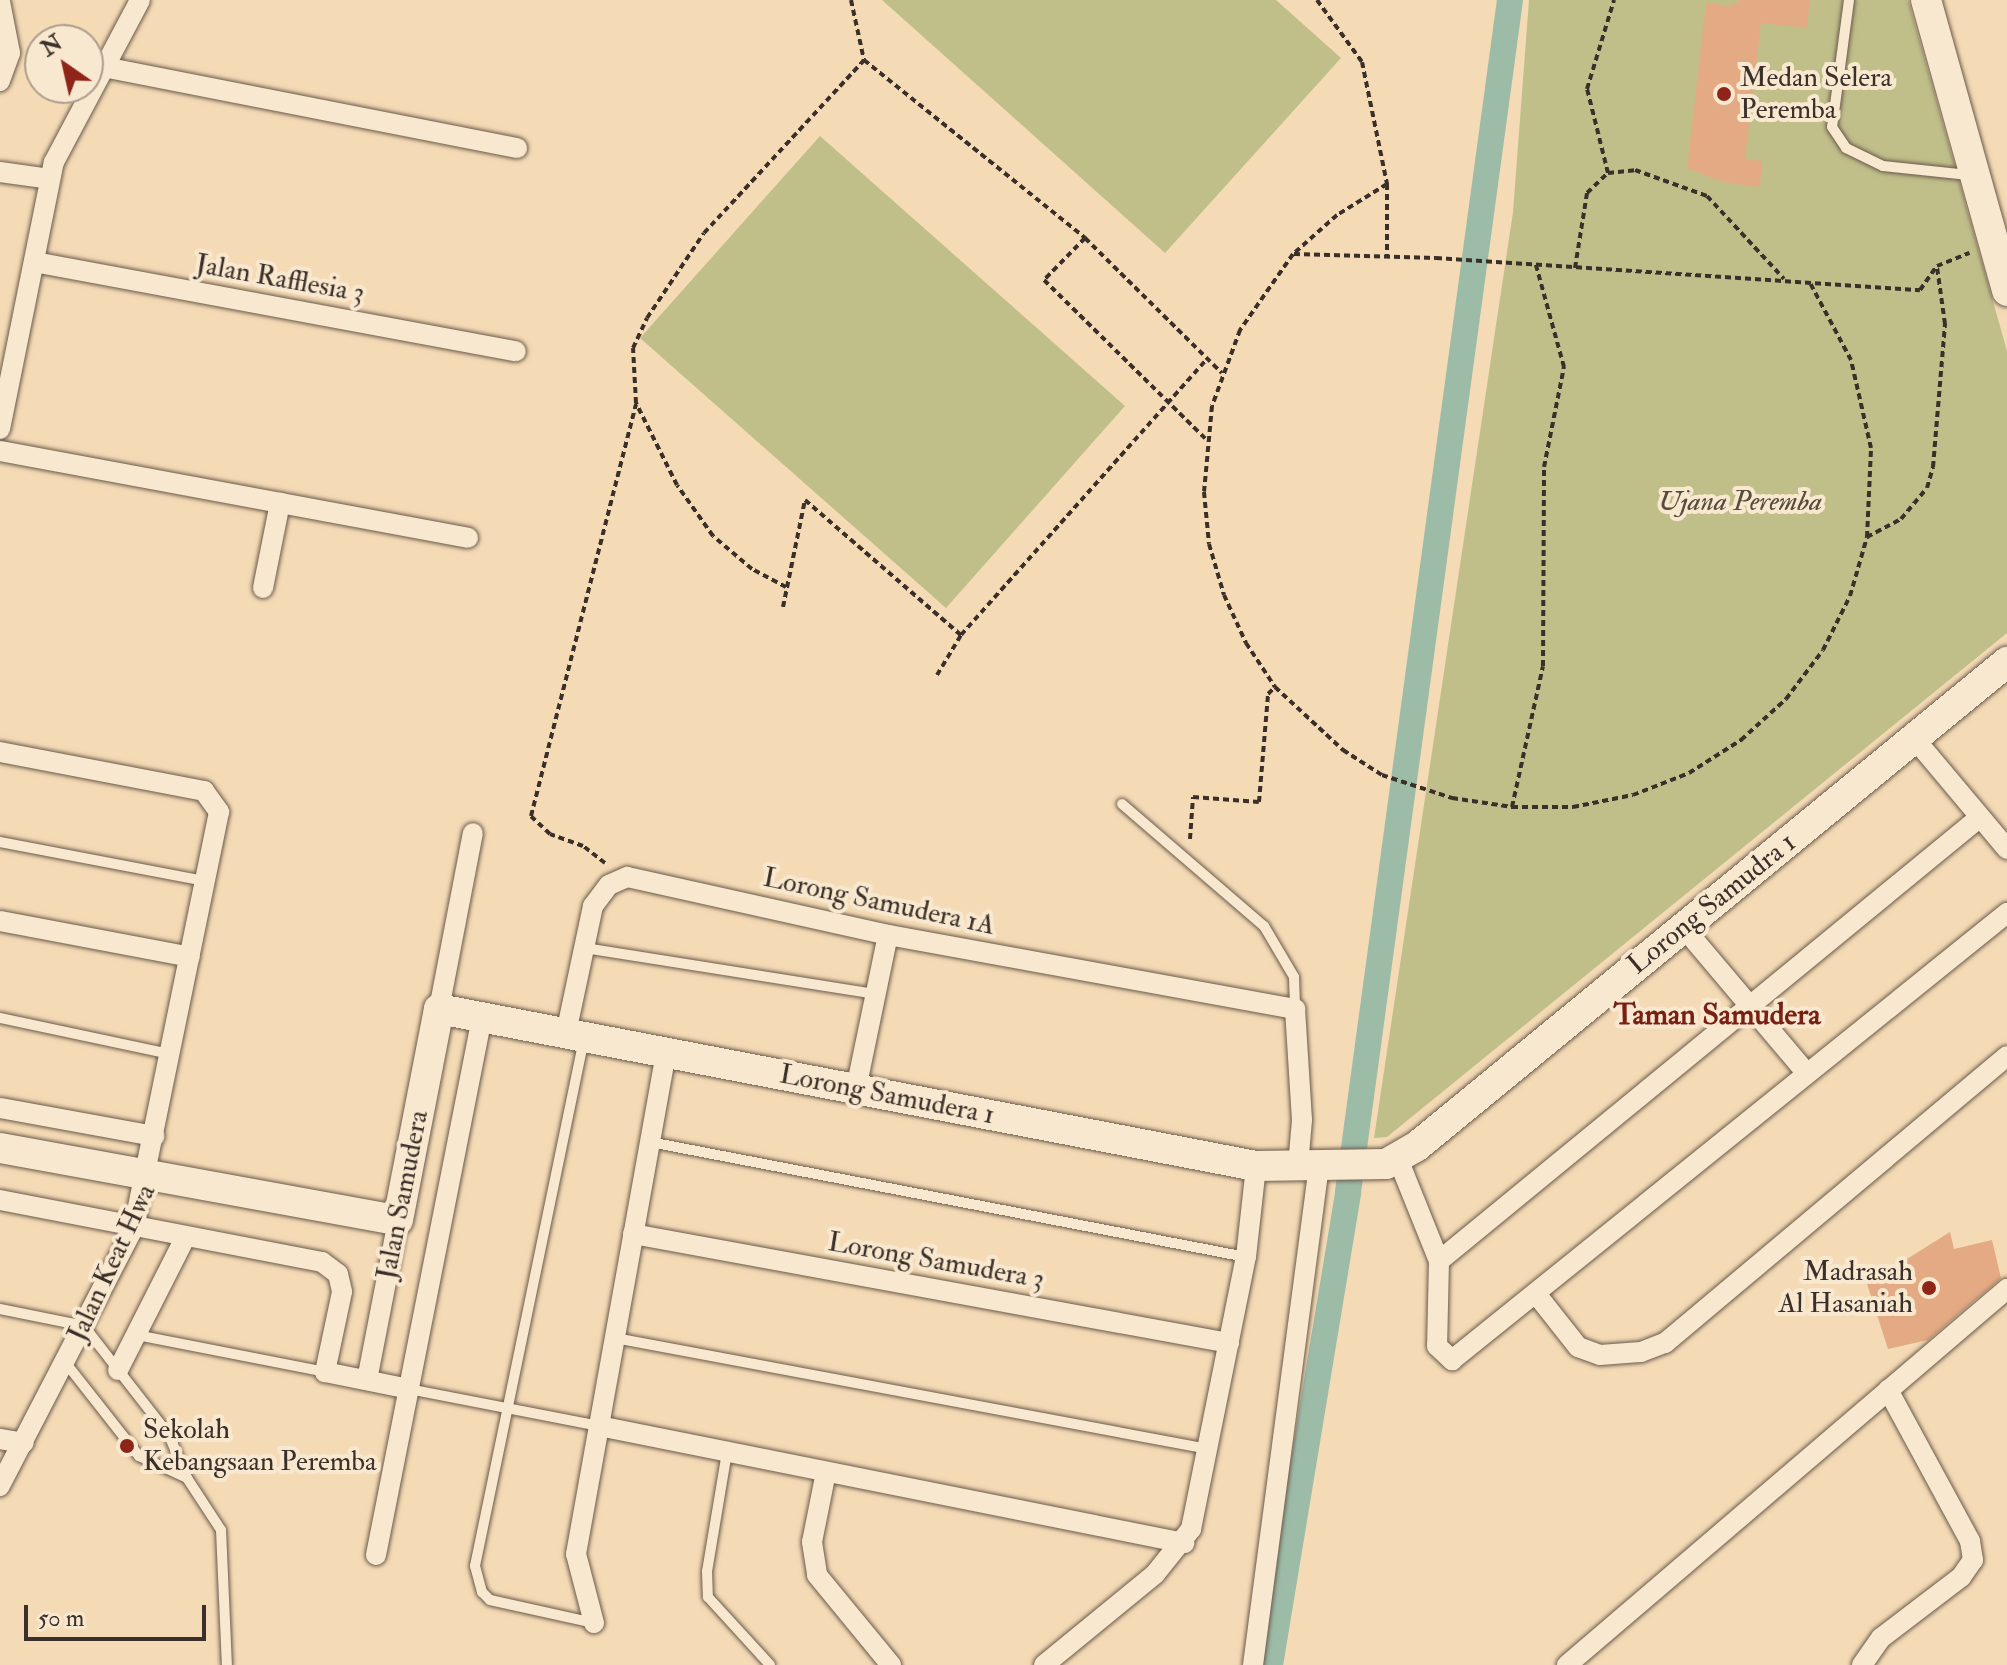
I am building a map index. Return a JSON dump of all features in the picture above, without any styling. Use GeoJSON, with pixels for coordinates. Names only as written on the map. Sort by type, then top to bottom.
{"type":"FeatureCollection","features":[{"type":"Feature","properties":{"kind":"street"},"geometry":{"type":"LineString","coordinates":[[140,0],[104,67],[517,148]]}},
{"type":"Feature","properties":{"kind":"street"},"geometry":{"type":"LineString","coordinates":[[1926,0],[2007,291]]}},
{"type":"Feature","properties":{"kind":"street"},"geometry":{"type":"LineString","coordinates":[[0,2],[10,53],[0,81]]}},
{"type":"Feature","properties":{"kind":"street"},"geometry":{"type":"LineString","coordinates":[[0,429],[50,179],[58,152],[84,104]]}},
{"type":"Feature","properties":{"kind":"street"},"geometry":{"type":"LineString","coordinates":[[0,172],[50,179]]}},
{"type":"Feature","properties":{"kind":"street","name":"Jalan Rafflesia 3"},"geometry":{"type":"LineString","coordinates":[[34,262],[516,351]]}},
{"type":"Feature","properties":{"kind":"street"},"geometry":{"type":"LineString","coordinates":[[0,451],[468,538]]}},
{"type":"Feature","properties":{"kind":"street"},"geometry":{"type":"LineString","coordinates":[[263,588],[280,503]]}},
{"type":"Feature","properties":{"kind":"street","name":"Lorong Samudra 1"},"geometry":{"type":"LineString","coordinates":[[1386,1163],[1684,928],[2007,662]]}},
{"type":"Feature","properties":{"kind":"street"},"geometry":{"type":"LineString","coordinates":[[1914,738],[2007,849]]}},
{"type":"Feature","properties":{"kind":"street"},"geometry":{"type":"LineString","coordinates":[[0,752],[204,791],[219,812],[147,1175],[0,1148]]}},
{"type":"Feature","properties":{"kind":"street"},"geometry":{"type":"LineString","coordinates":[[1439,1261],[1979,818]]}},
{"type":"Feature","properties":{"kind":"street"},"geometry":{"type":"LineString","coordinates":[[439,1009],[473,833]]}},
{"type":"Feature","properties":{"kind":"street","name":"Lorong Samudera 1A"},"geometry":{"type":"LineString","coordinates":[[609,885],[627,877],[888,935],[1295,1009]]}},
{"type":"Feature","properties":{"kind":"street"},"geometry":{"type":"LineString","coordinates":[[575,1035],[593,906],[609,885]]}},
{"type":"Feature","properties":{"kind":"street"},"geometry":{"type":"LineString","coordinates":[[1386,1163],[1439,1261],[1437,1346],[1448,1359],[1460,1357],[1805,1071],[2007,913]]}},
{"type":"Feature","properties":{"kind":"street"},"geometry":{"type":"LineString","coordinates":[[0,921],[190,957]]}},
{"type":"Feature","properties":{"kind":"street"},"geometry":{"type":"LineString","coordinates":[[1684,928],[1805,1071]]}},
{"type":"Feature","properties":{"kind":"street"},"geometry":{"type":"LineString","coordinates":[[856,1089],[888,935]]}},
{"type":"Feature","properties":{"kind":"street","name":"Lorong Samudera 1"},"geometry":{"type":"LineString","coordinates":[[439,1009],[1256,1166],[1386,1163]]}},
{"type":"Feature","properties":{"kind":"street","name":"Jalan Samudera"},"geometry":{"type":"LineString","coordinates":[[367,1380],[439,1009]]}},
{"type":"Feature","properties":{"kind":"street"},"geometry":{"type":"LineString","coordinates":[[1253,1665],[1318,1166],[1302,1120],[1295,1009]]}},
{"type":"Feature","properties":{"kind":"street"},"geometry":{"type":"LineString","coordinates":[[376,1555],[482,1017]]}},
{"type":"Feature","properties":{"kind":"street"},"geometry":{"type":"LineString","coordinates":[[594,1623],[576,1554],[666,1053]]}},
{"type":"Feature","properties":{"kind":"street"},"geometry":{"type":"LineString","coordinates":[[1537,1295],[1578,1347],[1600,1355],[1641,1352],[1665,1343],[2007,1056]]}},
{"type":"Feature","properties":{"kind":"street"},"geometry":{"type":"LineString","coordinates":[[0,1108],[154,1136]]}},
{"type":"Feature","properties":{"kind":"street"},"geometry":{"type":"LineString","coordinates":[[1044,1665],[1155,1574],[1184,1543],[1208,1449],[1246,1257],[1256,1166]]}},
{"type":"Feature","properties":{"kind":"street","name":"Jalan Keat Hwa"},"geometry":{"type":"LineString","coordinates":[[0,1486],[134,1227],[147,1175],[398,1220]]}},
{"type":"Feature","properties":{"kind":"street"},"geometry":{"type":"LineString","coordinates":[[0,1200],[322,1262],[338,1274],[342,1292],[325,1372],[409,1389]]}},
{"type":"Feature","properties":{"kind":"street","name":"Lorong Samudera 3"},"geometry":{"type":"LineString","coordinates":[[633,1234],[1229,1343]]}},
{"type":"Feature","properties":{"kind":"street"},"geometry":{"type":"LineString","coordinates":[[118,1370],[186,1236]]}},
{"type":"Feature","properties":{"kind":"street"},"geometry":{"type":"LineString","coordinates":[[1567,1665],[2007,1289]]}},
{"type":"Feature","properties":{"kind":"street"},"geometry":{"type":"LineString","coordinates":[[1862,1665],[1881,1638],[1961,1577],[1973,1560],[1970,1541],[1888,1390]]}},
{"type":"Feature","properties":{"kind":"street"},"geometry":{"type":"LineString","coordinates":[[599,1426],[1184,1543]]}},
{"type":"Feature","properties":{"kind":"street"},"geometry":{"type":"LineString","coordinates":[[0,1439],[24,1443]]}},
{"type":"Feature","properties":{"kind":"street"},"geometry":{"type":"LineString","coordinates":[[826,1472],[812,1542],[817,1575],[891,1665]]}},
{"type":"Feature","properties":{"kind":"lane"},"geometry":{"type":"LineString","coordinates":[[1849,0],[1832,127],[1846,148],[1883,166],[1975,176]]}},
{"type":"Feature","properties":{"kind":"lane"},"geometry":{"type":"LineString","coordinates":[[1122,804],[1189,858],[1264,926],[1283,952],[1294,977],[1295,1009]]}},
{"type":"Feature","properties":{"kind":"lane"},"geometry":{"type":"LineString","coordinates":[[0,842],[205,881]]}},
{"type":"Feature","properties":{"kind":"lane"},"geometry":{"type":"LineString","coordinates":[[585,948],[874,994]]}},
{"type":"Feature","properties":{"kind":"lane"},"geometry":{"type":"LineString","coordinates":[[0,1018],[171,1054]]}},
{"type":"Feature","properties":{"kind":"lane"},"geometry":{"type":"LineString","coordinates":[[575,1035],[475,1566],[482,1592],[490,1600],[594,1623]]}},
{"type":"Feature","properties":{"kind":"lane"},"geometry":{"type":"LineString","coordinates":[[650,1142],[1246,1257]]}},
{"type":"Feature","properties":{"kind":"lane"},"geometry":{"type":"LineString","coordinates":[[0,1309],[84,1326],[169,1435],[187,1478],[221,1530],[227,1665]]}},
{"type":"Feature","properties":{"kind":"lane"},"geometry":{"type":"LineString","coordinates":[[137,1335],[325,1372]]}},
{"type":"Feature","properties":{"kind":"lane"},"geometry":{"type":"LineString","coordinates":[[615,1338],[1208,1449]]}},
{"type":"Feature","properties":{"kind":"lane"},"geometry":{"type":"LineString","coordinates":[[65,1362],[139,1456],[187,1478]]}},
{"type":"Feature","properties":{"kind":"lane"},"geometry":{"type":"LineString","coordinates":[[409,1389],[599,1426]]}},
{"type":"Feature","properties":{"kind":"lane"},"geometry":{"type":"LineString","coordinates":[[727,1452],[707,1571],[708,1597],[770,1665]]}},
{"type":"Feature","properties":{"kind":"path"},"geometry":{"type":"LineString","coordinates":[[851,0],[864,60],[1085,238],[1222,373]]}},
{"type":"Feature","properties":{"kind":"path"},"geometry":{"type":"LineString","coordinates":[[1317,0],[1362,62],[1387,184],[1387,256]]}},
{"type":"Feature","properties":{"kind":"path"},"geometry":{"type":"LineString","coordinates":[[1608,173],[1587,89],[1614,0]]}},
{"type":"Feature","properties":{"kind":"path"},"geometry":{"type":"LineString","coordinates":[[609,885],[605,862],[583,846],[550,834],[531,816],[636,403],[633,348],[647,318],[704,233],[864,60]]}},
{"type":"Feature","properties":{"kind":"path"},"geometry":{"type":"LineString","coordinates":[[1575,268],[1587,193],[1608,173],[1635,170],[1707,196],[1786,281]]}},
{"type":"Feature","properties":{"kind":"path"},"geometry":{"type":"LineString","coordinates":[[1387,184],[1337,215],[1293,254],[1240,330],[1222,373],[1206,439],[1204,492],[1220,582],[1246,643],[1275,687],[1307,721],[1382,775],[1452,798],[1512,807],[1573,807],[1633,795],[1689,773],[1741,740],[1786,699],[1823,650],[1850,596],[1867,537],[1871,448],[1851,360],[1809,281]]}},
{"type":"Feature","properties":{"kind":"path"},"geometry":{"type":"LineString","coordinates":[[1085,238],[1044,280],[1206,439]]}},
{"type":"Feature","properties":{"kind":"path"},"geometry":{"type":"LineString","coordinates":[[1293,254],[1436,258],[1920,290],[1937,266],[1993,242]]}},
{"type":"Feature","properties":{"kind":"path"},"geometry":{"type":"LineString","coordinates":[[1512,807],[1543,666],[1544,467],[1564,367],[1536,265]]}},
{"type":"Feature","properties":{"kind":"path"},"geometry":{"type":"LineString","coordinates":[[1867,537],[1901,519],[1927,488],[1933,467],[1945,324],[1937,266]]}},
{"type":"Feature","properties":{"kind":"path"},"geometry":{"type":"LineString","coordinates":[[937,675],[961,635],[1208,358]]}},
{"type":"Feature","properties":{"kind":"path"},"geometry":{"type":"LineString","coordinates":[[636,403],[677,485],[713,536],[752,569],[786,587]]}},
{"type":"Feature","properties":{"kind":"path"},"geometry":{"type":"LineString","coordinates":[[783,607],[805,500],[961,635]]}},
{"type":"Feature","properties":{"kind":"path"},"geometry":{"type":"LineString","coordinates":[[1189,858],[1193,797],[1259,802],[1268,694],[1275,687]]}},
{"type":"Feature","properties":{"kind":"green space"},"geometry":{"type":"Polygon","coordinates":[[[882,0],[1276,0],[1341,58],[1165,253],[882,0]]]}},
{"type":"Feature","properties":{"kind":"green space","name":"Ujana Peremba"},"geometry":{"type":"Polygon","coordinates":[[[1529,0],[1908,0],[2007,351],[2007,633],[1387,1137],[1374,1138],[1513,212],[1529,0]]]}},
{"type":"Feature","properties":{"kind":"green space"},"geometry":{"type":"Polygon","coordinates":[[[820,136],[1125,406],[946,608],[640,338],[820,136]]]}},
{"type":"Feature","properties":{"kind":"building","name":"Medan Selera Peremba"},"geometry":{"type":"Polygon","coordinates":[[[1741,0],[1810,0],[1807,28],[1761,23],[1745,159],[1762,161],[1760,187],[1722,182],[1687,168],[1706,3],[1731,6],[1741,0]]]}},
{"type":"Feature","properties":{"kind":"building","name":"Madrasah Al Hasaniah"},"geometry":{"type":"Polygon","coordinates":[[[1950,1232],[1954,1249],[1992,1240],[2001,1278],[1928,1340],[1888,1349],[1867,1284],[1950,1232]]]}},
{"type":"Feature","properties":{"kind":"waterway"},"geometry":{"type":"LineString","coordinates":[[1270,1665],[1348,1192],[1510,0]]}},
{"type":"Feature","properties":{"kind":"place","name":"Medan Selera Peremba"},"geometry":{"type":"Point","coordinates":[1724,94]}},
{"type":"Feature","properties":{"kind":"place","name":"Madrasah Al Hasaniah"},"geometry":{"type":"Point","coordinates":[1929,1288]}},
{"type":"Feature","properties":{"kind":"place","name":"Sekolah Kebangsaan Peremba"},"geometry":{"type":"Point","coordinates":[127,1446]}},
{"type":"Feature","properties":{"kind":"district","name":"Taman Samudera"},"geometry":{"type":"Point","coordinates":[1717,1015]}}]}
